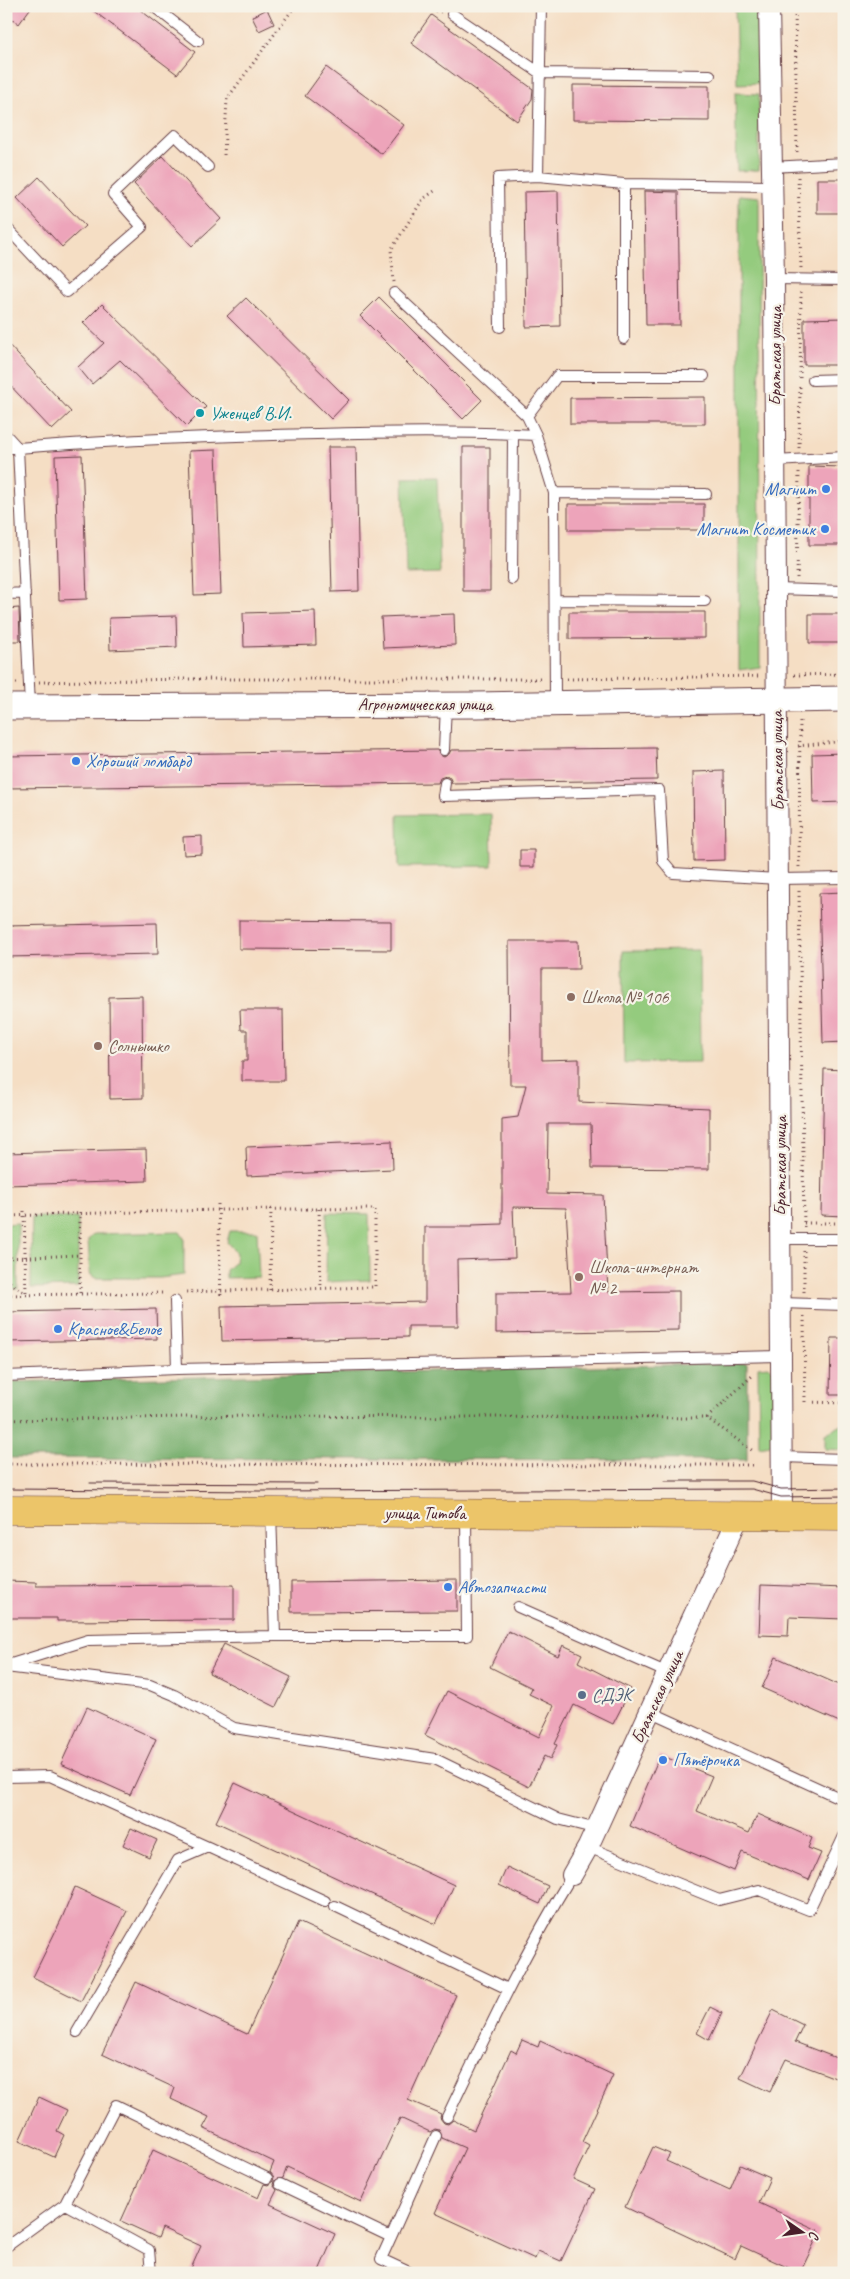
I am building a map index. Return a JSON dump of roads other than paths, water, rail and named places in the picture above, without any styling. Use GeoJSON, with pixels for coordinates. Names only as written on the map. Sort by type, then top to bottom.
{"type":"FeatureCollection","features":[{"type":"Feature","properties":{"kind":"main road","name":"улица Титова"},"geometry":{"type":"LineString","coordinates":[[6,1510],[844,1516]]}},
{"type":"Feature","properties":{"kind":"street","name":"Братская улица"},"geometry":{"type":"LineString","coordinates":[[769,6],[776,460],[782,1515]]}},
{"type":"Feature","properties":{"kind":"street","name":"Агрономическая улица"},"geometry":{"type":"LineString","coordinates":[[22,699],[446,704],[555,691],[742,702],[777,687],[801,699],[844,699]]}},
{"type":"Feature","properties":{"kind":"street","name":"Братская улица"},"geometry":{"type":"LineString","coordinates":[[572,1875],[597,1829],[739,1516]]}},
{"type":"Feature","properties":{"kind":"lane"},"geometry":{"type":"LineString","coordinates":[[153,6],[198,40]]}},
{"type":"Feature","properties":{"kind":"lane"},"geometry":{"type":"LineString","coordinates":[[538,176],[541,6]]}},
{"type":"Feature","properties":{"kind":"lane"},"geometry":{"type":"LineString","coordinates":[[452,14],[540,73],[710,75]]}},
{"type":"Feature","properties":{"kind":"lane"},"geometry":{"type":"LineString","coordinates":[[6,227],[67,292],[142,227],[113,194],[175,135],[208,167]]}},
{"type":"Feature","properties":{"kind":"lane"},"geometry":{"type":"LineString","coordinates":[[500,327],[498,178],[538,176],[624,184],[772,176],[798,166],[844,163]]}},
{"type":"Feature","properties":{"kind":"lane"},"geometry":{"type":"LineString","coordinates":[[624,184],[624,339]]}},
{"type":"Feature","properties":{"kind":"lane"},"geometry":{"type":"LineString","coordinates":[[774,279],[844,280]]}},
{"type":"Feature","properties":{"kind":"lane"},"geometry":{"type":"LineString","coordinates":[[394,293],[526,416],[536,435],[554,493],[555,691]]}},
{"type":"Feature","properties":{"kind":"lane"},"geometry":{"type":"LineString","coordinates":[[526,416],[557,376],[704,376]]}},
{"type":"Feature","properties":{"kind":"lane"},"geometry":{"type":"LineString","coordinates":[[813,380],[844,379]]}},
{"type":"Feature","properties":{"kind":"lane"},"geometry":{"type":"LineString","coordinates":[[6,448],[113,440],[233,436],[374,433],[536,435]]}},
{"type":"Feature","properties":{"kind":"lane"},"geometry":{"type":"LineString","coordinates":[[512,579],[513,434]]}},
{"type":"Feature","properties":{"kind":"lane"},"geometry":{"type":"LineString","coordinates":[[6,435],[18,448],[25,593],[22,699]]}},
{"type":"Feature","properties":{"kind":"lane"},"geometry":{"type":"LineString","coordinates":[[776,460],[844,457]]}},
{"type":"Feature","properties":{"kind":"lane"},"geometry":{"type":"LineString","coordinates":[[554,493],[706,494]]}},
{"type":"Feature","properties":{"kind":"lane"},"geometry":{"type":"LineString","coordinates":[[776,589],[844,591]]}},
{"type":"Feature","properties":{"kind":"lane"},"geometry":{"type":"LineString","coordinates":[[6,594],[25,593]]}},
{"type":"Feature","properties":{"kind":"lane"},"geometry":{"type":"LineString","coordinates":[[555,600],[705,601]]}},
{"type":"Feature","properties":{"kind":"lane"},"geometry":{"type":"LineString","coordinates":[[444,750],[446,704]]}},
{"type":"Feature","properties":{"kind":"lane"},"geometry":{"type":"LineString","coordinates":[[445,784],[443,796],[659,790],[663,861],[673,872],[779,878],[844,878]]}},
{"type":"Feature","properties":{"kind":"lane"},"geometry":{"type":"LineString","coordinates":[[780,1239],[844,1239]]}},
{"type":"Feature","properties":{"kind":"lane"},"geometry":{"type":"LineString","coordinates":[[175,1301],[177,1369]]}},
{"type":"Feature","properties":{"kind":"lane"},"geometry":{"type":"LineString","coordinates":[[781,1304],[844,1305]]}},
{"type":"Feature","properties":{"kind":"lane"},"geometry":{"type":"LineString","coordinates":[[6,1376],[177,1369],[781,1356]]}},
{"type":"Feature","properties":{"kind":"lane"},"geometry":{"type":"LineString","coordinates":[[782,1457],[844,1459]]}},
{"type":"Feature","properties":{"kind":"lane"},"geometry":{"type":"LineString","coordinates":[[271,1512],[275,1636]]}},
{"type":"Feature","properties":{"kind":"lane"},"geometry":{"type":"LineString","coordinates":[[6,1666],[88,1640],[275,1636],[467,1636],[466,1513]]}},
{"type":"Feature","properties":{"kind":"lane"},"geometry":{"type":"LineString","coordinates":[[518,1607],[668,1673]]}},
{"type":"Feature","properties":{"kind":"lane"},"geometry":{"type":"LineString","coordinates":[[6,1666],[150,1685],[174,1695],[234,1728],[435,1759],[558,1820],[597,1829]]}},
{"type":"Feature","properties":{"kind":"lane"},"geometry":{"type":"LineString","coordinates":[[651,1712],[844,1800]]}},
{"type":"Feature","properties":{"kind":"lane"},"geometry":{"type":"LineString","coordinates":[[6,1777],[50,1776],[325,1901]]}},
{"type":"Feature","properties":{"kind":"lane"},"geometry":{"type":"LineString","coordinates":[[588,1847],[719,1900],[759,1890],[808,1910],[844,1836]]}},
{"type":"Feature","properties":{"kind":"lane"},"geometry":{"type":"LineString","coordinates":[[77,2032],[178,1860],[208,1847]]}},
{"type":"Feature","properties":{"kind":"lane"},"geometry":{"type":"LineString","coordinates":[[447,2117],[541,1925],[572,1875]]}},
{"type":"Feature","properties":{"kind":"lane"},"geometry":{"type":"LineString","coordinates":[[335,1906],[508,1989]]}},
{"type":"Feature","properties":{"kind":"lane"},"geometry":{"type":"LineString","coordinates":[[6,2247],[65,2204],[116,2105],[267,2178]]}},
{"type":"Feature","properties":{"kind":"lane"},"geometry":{"type":"LineString","coordinates":[[411,2273],[381,2259],[436,2136]]}},
{"type":"Feature","properties":{"kind":"lane"},"geometry":{"type":"LineString","coordinates":[[280,2184],[392,2237]]}},
{"type":"Feature","properties":{"kind":"lane"},"geometry":{"type":"LineString","coordinates":[[65,2204],[149,2250],[151,2273]]}},
{"type":"Feature","properties":{"kind":"tram line"},"geometry":{"type":"LineString","coordinates":[[665,1481],[752,1481],[781,1489],[844,1488]]}},
{"type":"Feature","properties":{"kind":"tram line"},"geometry":{"type":"LineString","coordinates":[[90,1483],[317,1484]]}},
{"type":"Feature","properties":{"kind":"tram line"},"geometry":{"type":"LineString","coordinates":[[6,1489],[260,1491],[752,1489],[781,1497],[844,1496]]}},
{"type":"Feature","properties":{"kind":"place","name":"Уженцев В.И."},"geometry":{"type":"Point","coordinates":[200,413]}},
{"type":"Feature","properties":{"kind":"place","name":"Магнит"},"geometry":{"type":"Point","coordinates":[826,489]}},
{"type":"Feature","properties":{"kind":"place","name":"Магнит Косметик"},"geometry":{"type":"Point","coordinates":[825,529]}},
{"type":"Feature","properties":{"kind":"place","name":"Хороший ломбард"},"geometry":{"type":"Point","coordinates":[76,761]}},
{"type":"Feature","properties":{"kind":"place","name":"Школа № 106"},"geometry":{"type":"Point","coordinates":[571,997]}},
{"type":"Feature","properties":{"kind":"place","name":"Солнышко"},"geometry":{"type":"Point","coordinates":[98,1046]}},
{"type":"Feature","properties":{"kind":"place","name":"Школа-интернат № 2"},"geometry":{"type":"Point","coordinates":[579,1277]}},
{"type":"Feature","properties":{"kind":"place","name":"Красное&Белое"},"geometry":{"type":"Point","coordinates":[58,1329]}},
{"type":"Feature","properties":{"kind":"place","name":"Автозапчасти"},"geometry":{"type":"Point","coordinates":[448,1587]}},
{"type":"Feature","properties":{"kind":"place","name":"СДЭК"},"geometry":{"type":"Point","coordinates":[582,1695]}},
{"type":"Feature","properties":{"kind":"place","name":"Пятёрочка"},"geometry":{"type":"Point","coordinates":[663,1760]}}]}
